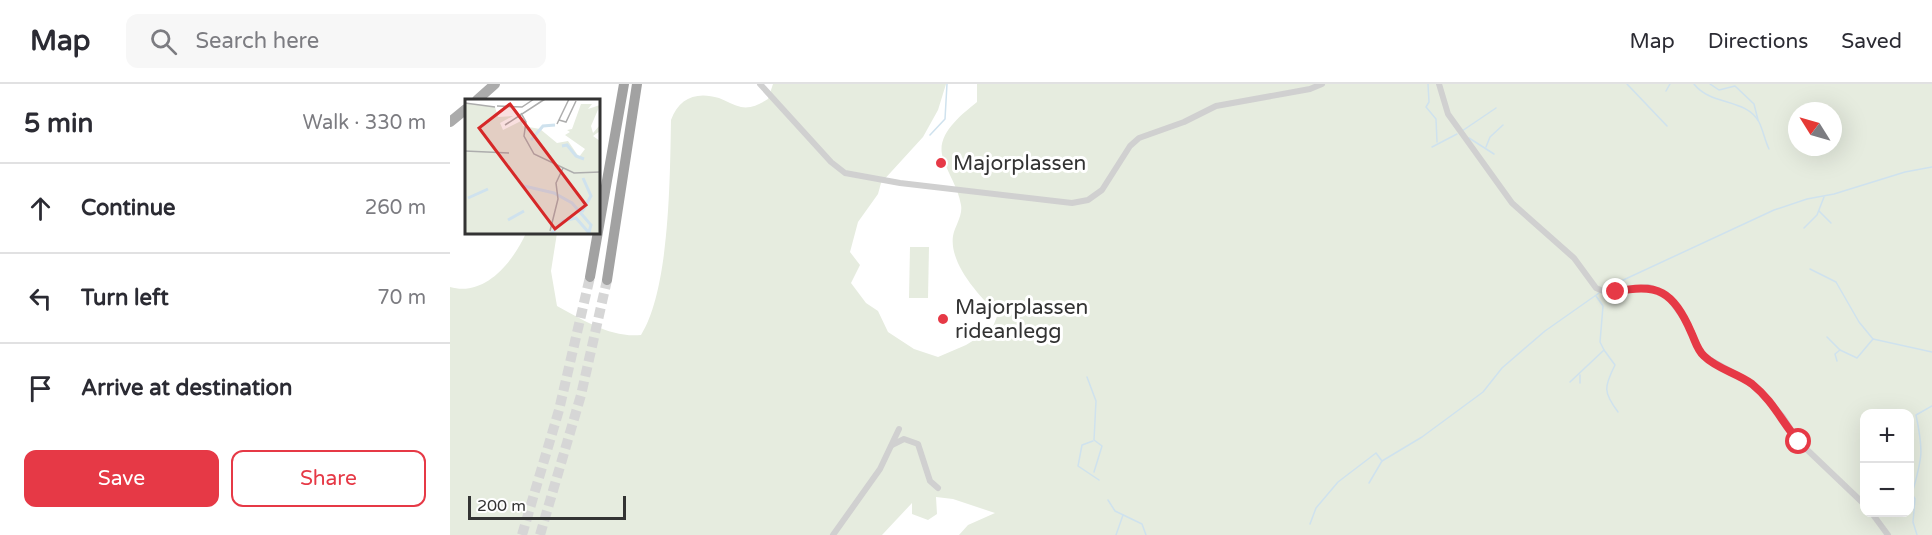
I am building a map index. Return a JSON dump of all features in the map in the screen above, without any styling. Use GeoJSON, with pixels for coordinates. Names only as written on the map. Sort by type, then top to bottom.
{"type":"FeatureCollection","features":[{"type":"Feature","properties":{"kind":"highway"},"geometry":{"type":"LineString","coordinates":[[600,220],[624,84]]}},
{"type":"Feature","properties":{"kind":"highway"},"geometry":{"type":"LineString","coordinates":[[607,280],[637,84]]}},
{"type":"Feature","properties":{"kind":"highway"},"geometry":{"type":"LineString","coordinates":[[590,277],[598,234]]}},
{"type":"Feature","properties":{"kind":"main road"},"geometry":{"type":"LineString","coordinates":[[478,99],[495,84]]}},
{"type":"Feature","properties":{"kind":"main road"},"geometry":{"type":"LineString","coordinates":[[450,122],[465,110]]}},
{"type":"Feature","properties":{"kind":"street"},"geometry":{"type":"LineString","coordinates":[[760,84],[842,171],[862,177],[1067,202],[1084,202],[1102,190],[1130,146],[1139,138],[1184,122],[1216,106],[1310,89],[1322,84]]}},
{"type":"Feature","properties":{"kind":"street"},"geometry":{"type":"LineString","coordinates":[[1439,84],[1448,114],[1510,200],[1574,258],[1596,288],[1608,293],[1646,287],[1667,295],[1683,316],[1702,355],[1743,378],[1762,394],[1783,417],[1799,442],[1860,500]]}},
{"type":"Feature","properties":{"kind":"street"},"geometry":{"type":"LineString","coordinates":[[833,535],[880,469],[899,429]]}},
{"type":"Feature","properties":{"kind":"street"},"geometry":{"type":"LineString","coordinates":[[892,445],[904,439],[918,444],[930,481],[938,488]]}},
{"type":"Feature","properties":{"kind":"street"},"geometry":{"type":"LineString","coordinates":[[1874,517],[1888,535]]}},
{"type":"Feature","properties":{"kind":"shaded area"},"geometry":{"type":"Polygon","coordinates":[[[773,84],[946,84],[938,110],[923,137],[881,183],[878,194],[858,222],[850,252],[860,265],[851,283],[866,303],[878,311],[888,332],[914,349],[938,357],[966,345],[992,329],[998,314],[967,279],[956,258],[953,236],[960,217],[961,205],[942,150],[943,141],[951,126],[977,102],[977,84],[1932,84],[1932,535],[959,535],[968,525],[995,513],[953,499],[936,497],[937,514],[928,520],[912,514],[912,503],[882,535],[450,535],[450,287],[463,289],[475,287],[496,275],[514,255],[525,234],[557,234],[551,271],[557,306],[608,331],[641,335],[651,315],[663,261],[669,200],[671,120],[674,112],[689,98],[703,95],[748,107],[768,99],[773,84]]]}},
{"type":"Feature","properties":{"kind":"shaded area"},"geometry":{"type":"Polygon","coordinates":[[[910,247],[929,247],[928,298],[909,298],[910,247]]]}},
{"type":"Feature","properties":{"kind":"waterway"},"geometry":{"type":"LineString","coordinates":[[930,135],[945,119],[947,84]]}},
{"type":"Feature","properties":{"kind":"waterway"},"geometry":{"type":"LineString","coordinates":[[1428,84],[1429,102],[1426,107],[1436,119],[1437,142]]}},
{"type":"Feature","properties":{"kind":"waterway"},"geometry":{"type":"LineString","coordinates":[[1627,84],[1667,126]]}},
{"type":"Feature","properties":{"kind":"waterway"},"geometry":{"type":"LineString","coordinates":[[1666,91],[1670,84]]}},
{"type":"Feature","properties":{"kind":"waterway"},"geometry":{"type":"LineString","coordinates":[[1694,84],[1710,96],[1737,105],[1753,114],[1759,122],[1769,149]]}},
{"type":"Feature","properties":{"kind":"waterway"},"geometry":{"type":"LineString","coordinates":[[1710,84],[1719,90],[1735,86],[1754,104],[1758,120]]}},
{"type":"Feature","properties":{"kind":"waterway"},"geometry":{"type":"LineString","coordinates":[[1462,131],[1496,108]]}},
{"type":"Feature","properties":{"kind":"waterway"},"geometry":{"type":"LineString","coordinates":[[1486,147],[1490,137],[1503,125]]}},
{"type":"Feature","properties":{"kind":"waterway"},"geometry":{"type":"LineString","coordinates":[[1432,147],[1457,134]]}},
{"type":"Feature","properties":{"kind":"waterway"},"geometry":{"type":"LineString","coordinates":[[1469,138],[1494,154]]}},
{"type":"Feature","properties":{"kind":"waterway"},"geometry":{"type":"LineString","coordinates":[[1606,288],[1774,210],[1905,172],[1932,167]]}},
{"type":"Feature","properties":{"kind":"waterway"},"geometry":{"type":"LineString","coordinates":[[1804,228],[1817,215],[1824,197]]}},
{"type":"Feature","properties":{"kind":"waterway"},"geometry":{"type":"LineString","coordinates":[[1819,211],[1831,223]]}},
{"type":"Feature","properties":{"kind":"waterway"},"geometry":{"type":"LineString","coordinates":[[1810,269],[1836,282],[1859,322],[1873,339],[1932,352]]}},
{"type":"Feature","properties":{"kind":"waterway"},"geometry":{"type":"LineString","coordinates":[[1310,524],[1316,508],[1338,482],[1376,453],[1382,461],[1422,437],[1483,392],[1502,368],[1545,331],[1599,293]]}},
{"type":"Feature","properties":{"kind":"waterway"},"geometry":{"type":"LineString","coordinates":[[1570,382],[1604,350],[1600,342],[1603,306],[1596,296]]}},
{"type":"Feature","properties":{"kind":"waterway"},"geometry":{"type":"LineString","coordinates":[[1827,337],[1840,350],[1857,358],[1873,339]]}},
{"type":"Feature","properties":{"kind":"waterway"},"geometry":{"type":"LineString","coordinates":[[1604,350],[1615,365],[1607,389],[1618,412]]}},
{"type":"Feature","properties":{"kind":"waterway"},"geometry":{"type":"LineString","coordinates":[[1837,361],[1835,354],[1840,350]]}},
{"type":"Feature","properties":{"kind":"waterway"},"geometry":{"type":"LineString","coordinates":[[1580,375],[1580,383]]}},
{"type":"Feature","properties":{"kind":"waterway"},"geometry":{"type":"LineString","coordinates":[[1087,377],[1096,401],[1094,440],[1102,446],[1094,472]]}},
{"type":"Feature","properties":{"kind":"waterway"},"geometry":{"type":"LineString","coordinates":[[1917,535],[1913,522],[1915,499],[1912,494],[1921,455],[1916,415],[1932,406]]}},
{"type":"Feature","properties":{"kind":"waterway"},"geometry":{"type":"LineString","coordinates":[[1093,441],[1082,445],[1078,466],[1099,480]]}},
{"type":"Feature","properties":{"kind":"waterway"},"geometry":{"type":"LineString","coordinates":[[1369,483],[1382,461]]}},
{"type":"Feature","properties":{"kind":"waterway"},"geometry":{"type":"LineString","coordinates":[[1108,500],[1115,511],[1142,524],[1146,535]]}},
{"type":"Feature","properties":{"kind":"waterway"},"geometry":{"type":"LineString","coordinates":[[1116,535],[1123,515]]}},
{"type":"Feature","properties":{"kind":"tunnel"},"geometry":{"type":"LineString","coordinates":[[522,535],[559,410],[590,277]]}},
{"type":"Feature","properties":{"kind":"tunnel"},"geometry":{"type":"LineString","coordinates":[[540,535],[581,395],[607,280]]}},
{"type":"Feature","properties":{"kind":"place","name":"Majorplassen"},"geometry":{"type":"Point","coordinates":[941,163]}},
{"type":"Feature","properties":{"kind":"place","name":"Majorplassen rideanlegg"},"geometry":{"type":"Point","coordinates":[943,319]}},
{"type":"Feature","properties":{"kind":"route"},"geometry":{"type":"LineString","coordinates":[[1616,292],[1646,287],[1667,295],[1687,324],[1702,355],[1752,384],[1772,403],[1799,442]]}}]}
